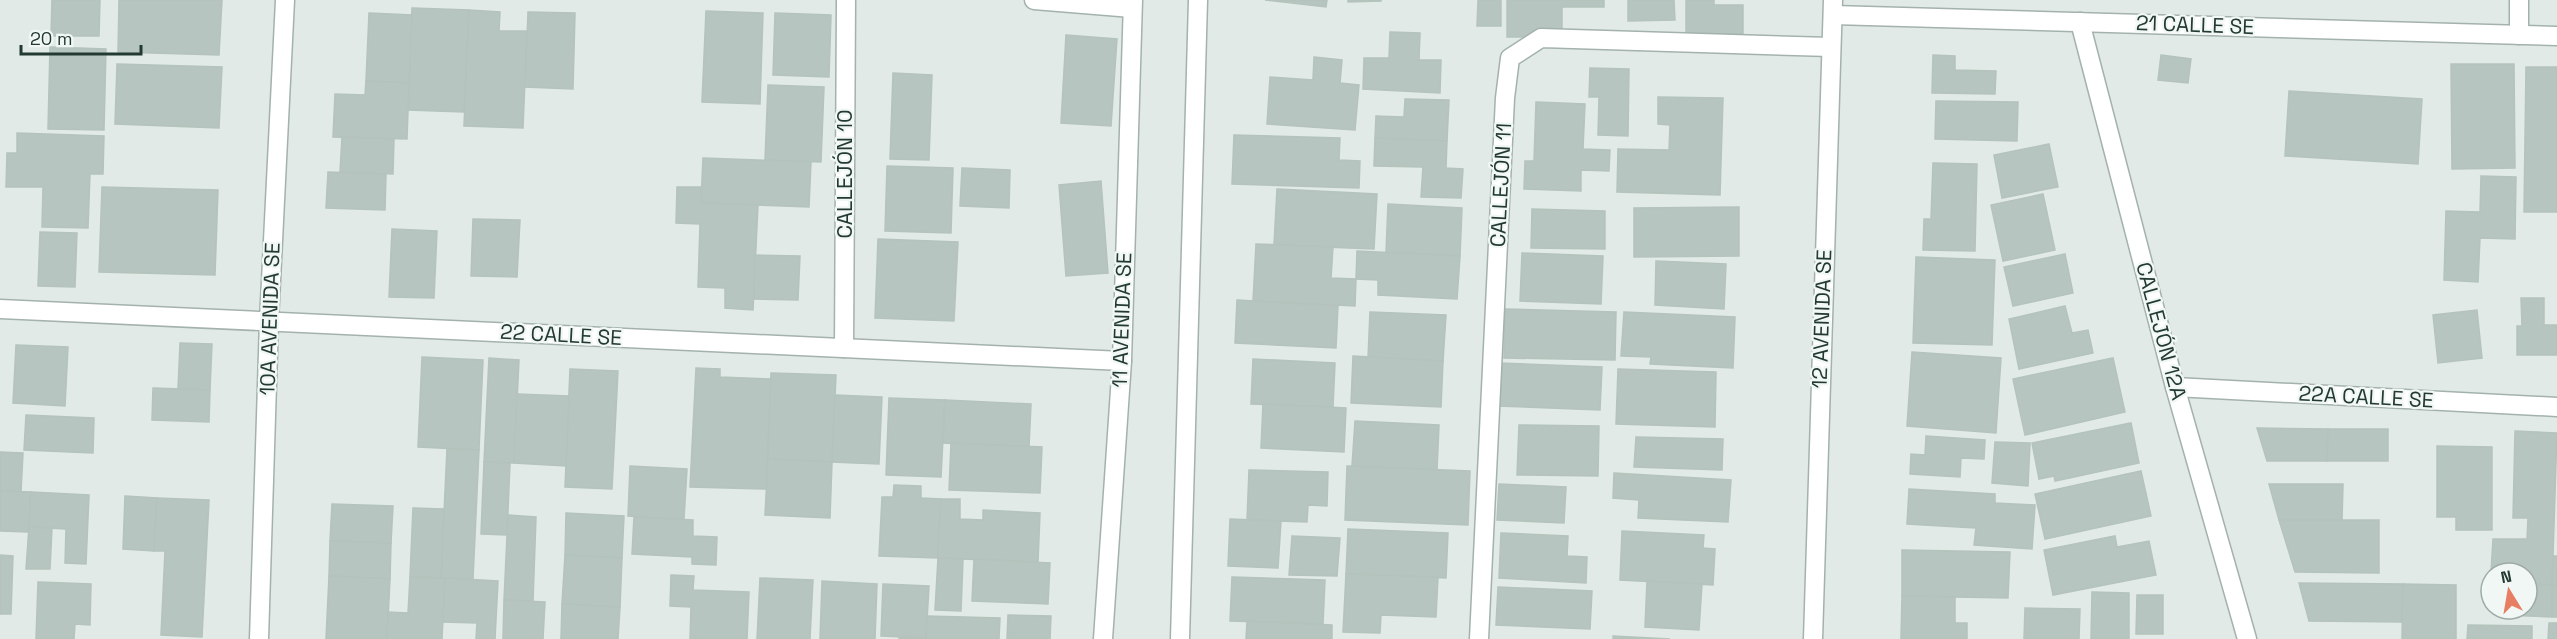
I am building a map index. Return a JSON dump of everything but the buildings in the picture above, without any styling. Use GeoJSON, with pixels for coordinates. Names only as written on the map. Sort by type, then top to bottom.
{"type":"FeatureCollection","features":[{"type":"Feature","properties":{"kind":"street","name":"10A AVENIDA SE"},"geometry":{"type":"LineString","coordinates":[[259,639],[269,321],[285,0]]}},
{"type":"Feature","properties":{"kind":"street","name":"CALLEJÓN 10"},"geometry":{"type":"LineString","coordinates":[[844,348],[846,0]]}},
{"type":"Feature","properties":{"kind":"street"},"geometry":{"type":"LineString","coordinates":[[1034,0],[1132,4]]}},
{"type":"Feature","properties":{"kind":"street"},"geometry":{"type":"LineString","coordinates":[[1180,639],[1198,0]]}},
{"type":"Feature","properties":{"kind":"street"},"geometry":{"type":"LineString","coordinates":[[2519,0],[2519,35]]}},
{"type":"Feature","properties":{"kind":"street","name":"11 AVENIDA SE"},"geometry":{"type":"LineString","coordinates":[[1103,639],[1122,361],[1132,4]]}},
{"type":"Feature","properties":{"kind":"street","name":"21 CALLE SE"},"geometry":{"type":"LineString","coordinates":[[1833,8],[2080,22],[2557,36]]}},
{"type":"Feature","properties":{"kind":"street","name":"12 AVENIDA SE"},"geometry":{"type":"LineString","coordinates":[[1813,639],[1833,8]]}},
{"type":"Feature","properties":{"kind":"street","name":"CALLEJÓN 12A"},"geometry":{"type":"LineString","coordinates":[[2080,22],[2175,387],[2247,639]]}},
{"type":"Feature","properties":{"kind":"street","name":"CALLEJÓN 11"},"geometry":{"type":"LineString","coordinates":[[1479,639],[1505,98],[1510,58],[1541,38],[1830,47]]}},
{"type":"Feature","properties":{"kind":"street","name":"22 CALLE SE"},"geometry":{"type":"LineString","coordinates":[[0,309],[1122,361]]}},
{"type":"Feature","properties":{"kind":"street","name":"22A CALLE SE"},"geometry":{"type":"LineString","coordinates":[[2175,387],[2557,407]]}}]}
